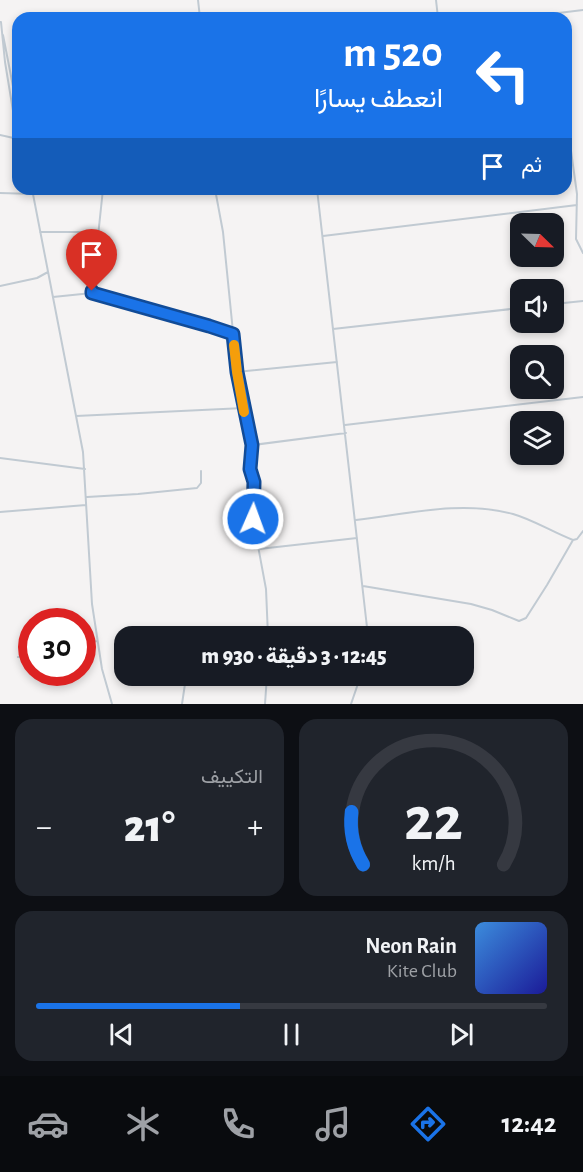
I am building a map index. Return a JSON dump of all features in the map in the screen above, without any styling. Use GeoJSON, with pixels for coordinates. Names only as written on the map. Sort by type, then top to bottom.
{"type":"FeatureCollection","features":[{"type":"Feature","properties":{"kind":"street"},"geometry":{"type":"LineString","coordinates":[[0,17],[12,80]]}},
{"type":"Feature","properties":{"kind":"street"},"geometry":{"type":"LineString","coordinates":[[1,22],[12,105]]}},
{"type":"Feature","properties":{"kind":"street"},"geometry":{"type":"LineString","coordinates":[[572,158],[578,205],[576,237],[583,253]]}},
{"type":"Feature","properties":{"kind":"street"},"geometry":{"type":"LineString","coordinates":[[33,195],[85,469],[90,588],[104,678],[112,704]]}},
{"type":"Feature","properties":{"kind":"street"},"geometry":{"type":"LineString","coordinates":[[92,293],[102,195]]}},
{"type":"Feature","properties":{"kind":"street"},"geometry":{"type":"LineString","coordinates":[[216,195],[223,232],[237,372],[252,445],[250,469],[254,482],[252,509],[266,589],[268,626]]}},
{"type":"Feature","properties":{"kind":"street"},"geometry":{"type":"LineString","coordinates":[[318,195],[367,626]]}},
{"type":"Feature","properties":{"kind":"street"},"geometry":{"type":"LineString","coordinates":[[323,236],[578,205]]}},
{"type":"Feature","properties":{"kind":"street"},"geometry":{"type":"LineString","coordinates":[[40,232],[99,232]]}},
{"type":"Feature","properties":{"kind":"street"},"geometry":{"type":"LineString","coordinates":[[578,244],[583,243]]}},
{"type":"Feature","properties":{"kind":"street"},"geometry":{"type":"LineString","coordinates":[[0,286],[37,278],[48,273]]}},
{"type":"Feature","properties":{"kind":"street"},"geometry":{"type":"LineString","coordinates":[[53,297],[92,293],[233,334]]}},
{"type":"Feature","properties":{"kind":"street"},"geometry":{"type":"LineString","coordinates":[[564,303],[583,301]]}},
{"type":"Feature","properties":{"kind":"street"},"geometry":{"type":"LineString","coordinates":[[333,329],[510,309]]}},
{"type":"Feature","properties":{"kind":"street"},"geometry":{"type":"LineString","coordinates":[[237,372],[338,362]]}},
{"type":"Feature","properties":{"kind":"street"},"geometry":{"type":"LineString","coordinates":[[345,425],[583,398]]}},
{"type":"Feature","properties":{"kind":"street"},"geometry":{"type":"LineString","coordinates":[[76,417],[244,408]]}},
{"type":"Feature","properties":{"kind":"street"},"geometry":{"type":"LineString","coordinates":[[252,445],[346,433]]}},
{"type":"Feature","properties":{"kind":"street"},"geometry":{"type":"LineString","coordinates":[[0,458],[85,469]]}},
{"type":"Feature","properties":{"kind":"street"},"geometry":{"type":"LineString","coordinates":[[86,497],[195,489],[200,485],[201,471]]}},
{"type":"Feature","properties":{"kind":"street"},"geometry":{"type":"LineString","coordinates":[[0,512],[86,505]]}},
{"type":"Feature","properties":{"kind":"street"},"geometry":{"type":"LineString","coordinates":[[356,520],[453,508],[482,508],[524,518],[573,540]]}},
{"type":"Feature","properties":{"kind":"street"},"geometry":{"type":"LineString","coordinates":[[363,586],[471,604],[522,621],[547,585],[573,540],[577,539],[583,531]]}},
{"type":"Feature","properties":{"kind":"street"},"geometry":{"type":"LineString","coordinates":[[259,549],[357,538]]}},
{"type":"Feature","properties":{"kind":"street"},"geometry":{"type":"LineString","coordinates":[[182,704],[185,686]]}},
{"type":"Feature","properties":{"kind":"street"},"geometry":{"type":"LineString","coordinates":[[265,704],[266,686]]}},
{"type":"Feature","properties":{"kind":"street"},"geometry":{"type":"LineString","coordinates":[[351,704],[357,686]]}},
{"type":"Feature","properties":{"kind":"slow traffic"},"geometry":{"type":"LineString","coordinates":[[234,345],[244,412]]}},
{"type":"Feature","properties":{"kind":"route"},"geometry":{"type":"LineString","coordinates":[[92,291],[92,293],[233,334],[237,372],[253,451],[250,469],[254,482],[253,519]]}}]}
